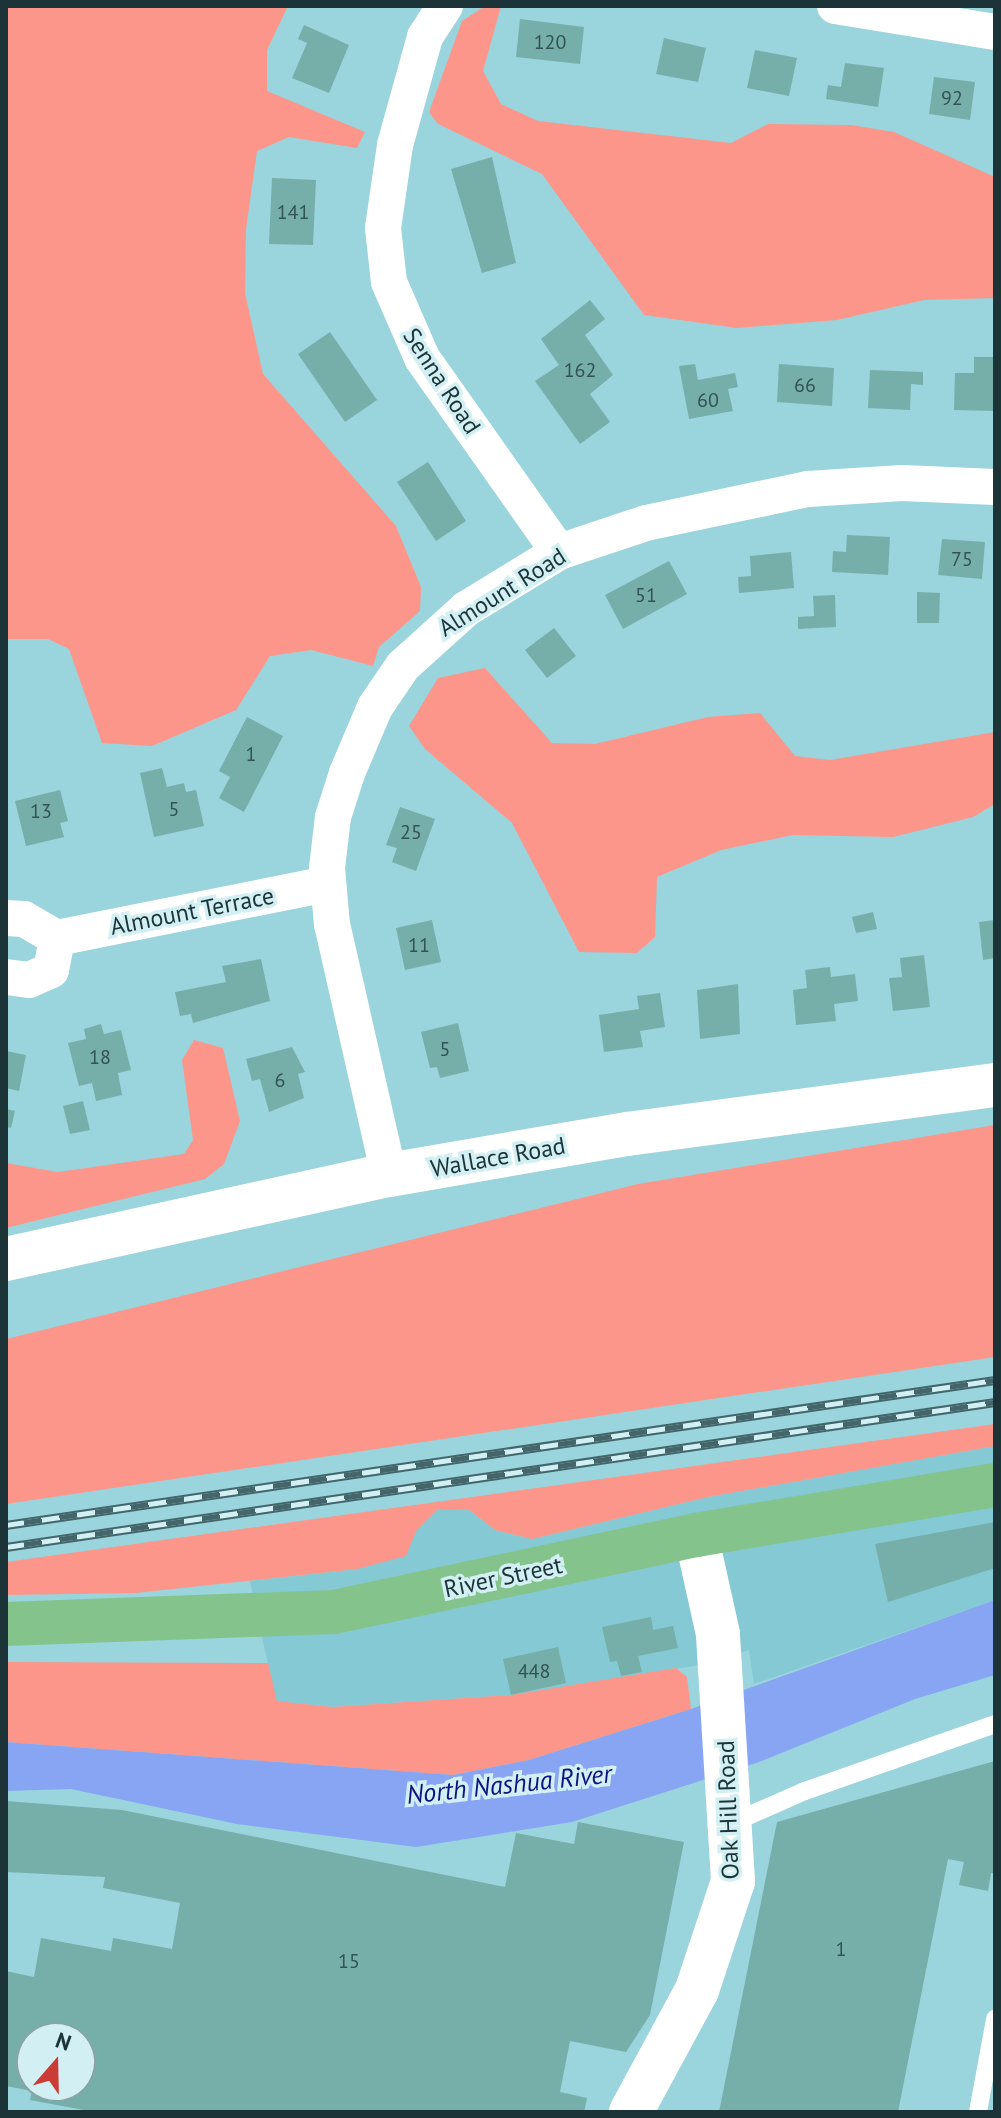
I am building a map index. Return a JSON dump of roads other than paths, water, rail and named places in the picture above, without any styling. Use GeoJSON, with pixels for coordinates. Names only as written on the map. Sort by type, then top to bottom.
{"type":"FeatureCollection","features":[{"type":"Feature","properties":{"kind":"highway","name":"River Street"},"geometry":{"type":"LineString","coordinates":[[6,1624],[334,1612],[696,1535],[995,1485]]}},
{"type":"Feature","properties":{"kind":"street","name":"Senna Road"},"geometry":{"type":"LineString","coordinates":[[445,6],[425,37],[395,145],[383,228],[389,282],[422,358],[559,552]]}},
{"type":"Feature","properties":{"kind":"street"},"geometry":{"type":"LineString","coordinates":[[835,6],[995,32]]}},
{"type":"Feature","properties":{"kind":"street","name":"Almount Road"},"geometry":{"type":"LineString","coordinates":[[389,1175],[332,925],[327,884],[339,795],[387,686],[439,629],[559,552],[690,511],[768,494],[902,483],[995,487]]}},
{"type":"Feature","properties":{"kind":"street","name":"Almount Terrace"},"geometry":{"type":"LineString","coordinates":[[57,938],[327,884]]}},
{"type":"Feature","properties":{"kind":"street"},"geometry":{"type":"LineString","coordinates":[[6,918],[24,919],[57,938],[51,970],[29,980],[6,977]]}},
{"type":"Feature","properties":{"kind":"street","name":"Wallace Road"},"geometry":{"type":"LineString","coordinates":[[6,1259],[389,1175],[627,1134],[995,1085]]}},
{"type":"Feature","properties":{"kind":"street","name":"Oak Hill Road"},"geometry":{"type":"LineString","coordinates":[[631,2112],[669,2049],[719,1934],[733,1881],[718,1634],[696,1535]]}},
{"type":"Feature","properties":{"kind":"lane"},"geometry":{"type":"LineString","coordinates":[[731,1809],[805,1791],[995,1724]]}},
{"type":"Feature","properties":{"kind":"lane"},"geometry":{"type":"LineString","coordinates":[[978,2112],[995,2019]]}},
{"type":"Feature","properties":{"kind":"water","name":"North Nashua River"},"geometry":{"type":"Polygon","coordinates":[[[995,1600],[995,1675],[915,1699],[759,1762],[572,1822],[416,1847],[237,1824],[71,1789],[6,1791],[6,1742],[453,1775],[529,1760],[691,1709],[995,1600]]]}},
{"type":"Feature","properties":{"kind":"railway"},"geometry":{"type":"LineString","coordinates":[[6,1525],[995,1380]]}},
{"type":"Feature","properties":{"kind":"railway"},"geometry":{"type":"LineString","coordinates":[[6,1547],[995,1402]]}}]}
